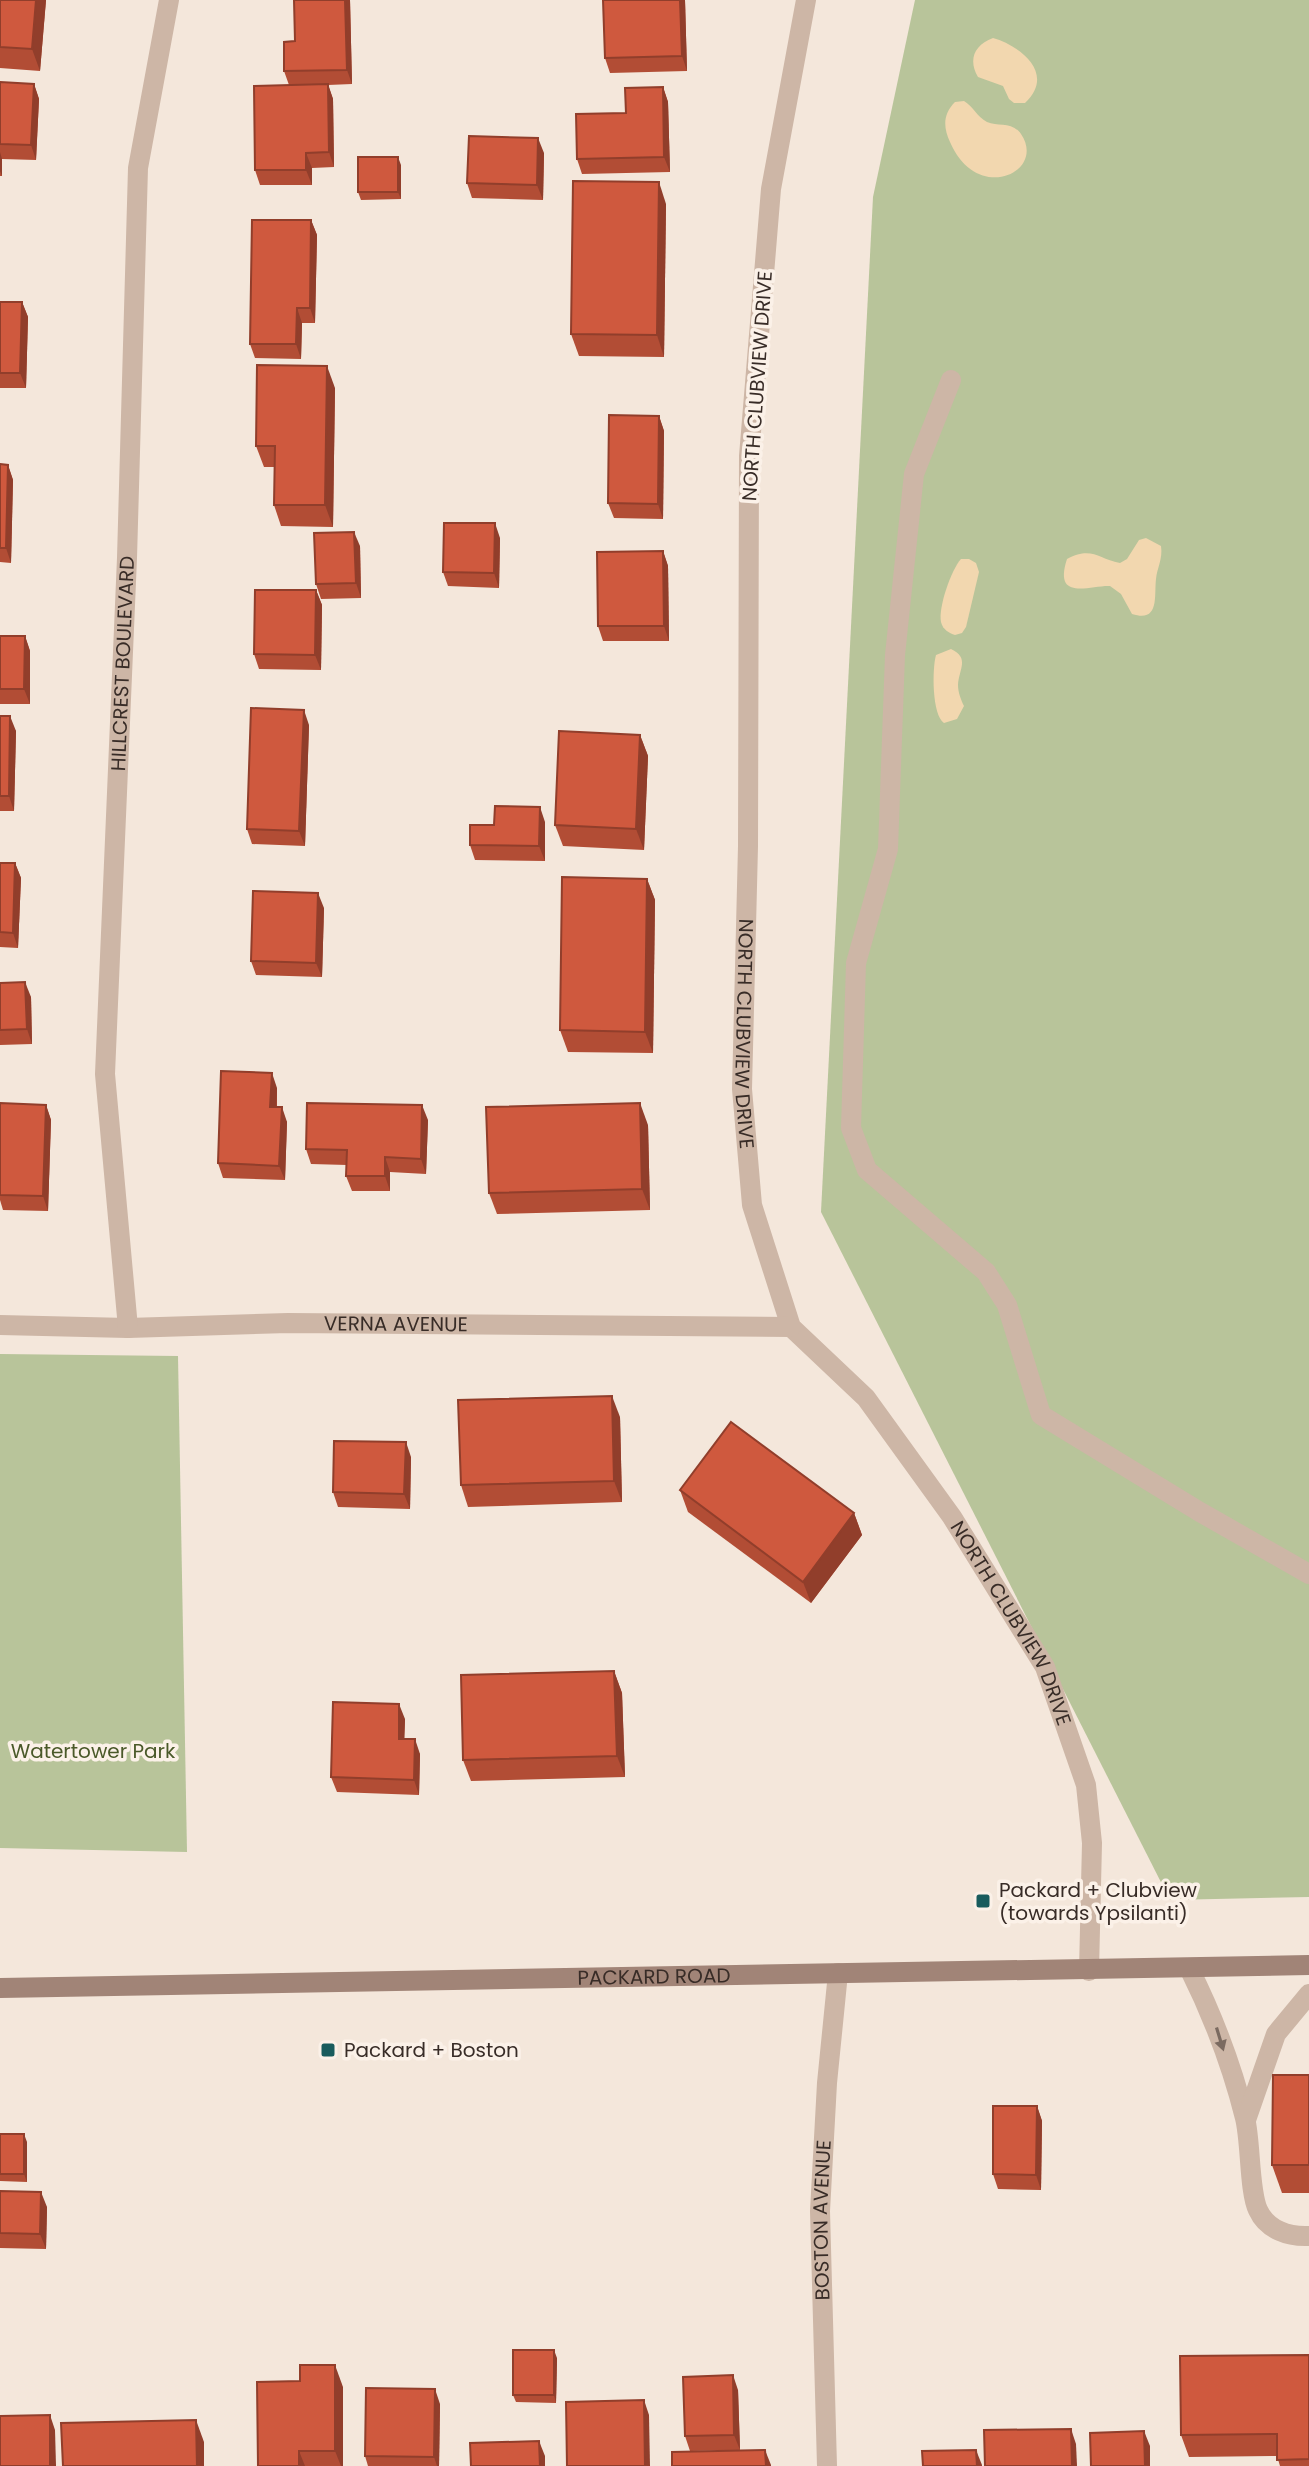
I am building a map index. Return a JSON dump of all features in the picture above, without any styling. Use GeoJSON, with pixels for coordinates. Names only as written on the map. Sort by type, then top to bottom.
{"type":"FeatureCollection","features":[{"type":"Feature","properties":{"kind":"main road","name":"PACKARD ROAD"},"geometry":{"type":"LineString","coordinates":[[0,1988],[1309,1965]]}},
{"type":"Feature","properties":{"kind":"street","name":"HILLCREST BOULEVARD"},"geometry":{"type":"LineString","coordinates":[[128,1328],[105,1074],[128,542],[138,168],[169,0]]}},
{"type":"Feature","properties":{"kind":"street","name":"NORTH CLUBVIEW DRIVE"},"geometry":{"type":"LineString","coordinates":[[806,0],[771,189],[749,456],[748,846],[742,1089],[752,1205],[791,1327],[866,1398],[952,1517],[1045,1667],[1086,1785],[1092,1843],[1089,1971]]}},
{"type":"Feature","properties":{"kind":"street"},"geometry":{"type":"LineString","coordinates":[[951,380],[914,474],[895,655],[888,849],[856,963],[851,1128],[867,1170],[986,1272],[1007,1305],[1041,1415],[1309,1574]]}},
{"type":"Feature","properties":{"kind":"street","name":"VERNA AVENUE"},"geometry":{"type":"LineString","coordinates":[[0,1325],[128,1328],[288,1323],[791,1327]]}},
{"type":"Feature","properties":{"kind":"street"},"geometry":{"type":"LineString","coordinates":[[1189,1968],[1213,2015],[1246,2120],[1257,2209],[1270,2227],[1296,2237],[1309,2236]]}},
{"type":"Feature","properties":{"kind":"street","name":"BOSTON AVENUE"},"geometry":{"type":"LineString","coordinates":[[827,2466],[820,2211],[827,2083],[838,1973]]}},
{"type":"Feature","properties":{"kind":"street"},"geometry":{"type":"LineString","coordinates":[[1246,2120],[1276,2034],[1309,1994]]}},
{"type":"Feature","properties":{"kind":"green space"},"geometry":{"type":"Polygon","coordinates":[[[915,0],[1309,0],[1309,1897],[1170,1900],[821,1212],[873,197],[915,0]]]}},
{"type":"Feature","properties":{"kind":"green space","name":"Watertower Park"},"geometry":{"type":"Polygon","coordinates":[[[0,1354],[178,1356],[187,1852],[0,1848],[0,1354]]]}},
{"type":"Feature","properties":{"kind":"sand"},"geometry":{"type":"Polygon","coordinates":[[[993,38],[1024,54],[1036,72],[1034,92],[1025,103],[1014,103],[1003,86],[978,77],[975,71],[973,59],[977,49],[993,38]]]}},
{"type":"Feature","properties":{"kind":"sand"},"geometry":{"type":"Polygon","coordinates":[[[964,101],[987,122],[1009,126],[1021,134],[1027,148],[1025,160],[1017,170],[1005,176],[991,177],[976,173],[962,161],[950,142],[945,121],[955,102],[964,101]]]}},
{"type":"Feature","properties":{"kind":"sand"},"geometry":{"type":"Polygon","coordinates":[[[1146,538],[1161,546],[1154,606],[1147,615],[1132,614],[1121,594],[1110,586],[1076,588],[1065,581],[1067,559],[1089,553],[1120,563],[1127,559],[1139,540],[1146,538]]]}},
{"type":"Feature","properties":{"kind":"sand"},"geometry":{"type":"Polygon","coordinates":[[[961,559],[976,563],[979,572],[966,627],[962,633],[955,635],[943,627],[941,608],[946,589],[961,559]]]}},
{"type":"Feature","properties":{"kind":"sand"},"geometry":{"type":"Polygon","coordinates":[[[951,649],[962,660],[958,685],[964,706],[957,719],[944,723],[935,702],[935,662],[936,655],[951,649]]]}},
{"type":"Feature","properties":{"kind":"building"},"geometry":{"type":"Polygon","coordinates":[[[0,0],[36,0],[32,49],[0,47],[0,0]]]}},
{"type":"Feature","properties":{"kind":"building"},"geometry":{"type":"Polygon","coordinates":[[[294,0],[345,0],[347,70],[284,71],[284,42],[295,41],[294,0]]]}},
{"type":"Feature","properties":{"kind":"building"},"geometry":{"type":"Polygon","coordinates":[[[603,0],[680,0],[682,56],[605,58],[603,0]]]}},
{"type":"Feature","properties":{"kind":"building"},"geometry":{"type":"Polygon","coordinates":[[[0,82],[34,84],[31,145],[0,144],[0,82]]]}},
{"type":"Feature","properties":{"kind":"building"},"geometry":{"type":"Polygon","coordinates":[[[328,84],[329,152],[306,153],[306,170],[255,170],[254,86],[328,84]]]}},
{"type":"Feature","properties":{"kind":"building"},"geometry":{"type":"Polygon","coordinates":[[[663,87],[664,157],[577,159],[576,114],[626,113],[625,88],[663,87]]]}},
{"type":"Feature","properties":{"kind":"building"},"geometry":{"type":"Polygon","coordinates":[[[469,136],[538,138],[537,185],[467,183],[469,136]]]}},
{"type":"Feature","properties":{"kind":"building"},"geometry":{"type":"Polygon","coordinates":[[[358,157],[398,157],[398,192],[358,192],[358,157]]]}},
{"type":"Feature","properties":{"kind":"building"},"geometry":{"type":"Polygon","coordinates":[[[573,181],[659,182],[657,335],[571,334],[573,181]]]}},
{"type":"Feature","properties":{"kind":"building"},"geometry":{"type":"Polygon","coordinates":[[[252,220],[311,220],[310,308],[297,308],[296,344],[250,344],[252,220]]]}},
{"type":"Feature","properties":{"kind":"building"},"geometry":{"type":"Polygon","coordinates":[[[0,302],[22,302],[20,373],[0,373],[0,302]]]}},
{"type":"Feature","properties":{"kind":"building"},"geometry":{"type":"Polygon","coordinates":[[[257,365],[327,366],[325,505],[274,505],[275,446],[256,446],[257,365]]]}},
{"type":"Feature","properties":{"kind":"building"},"geometry":{"type":"Polygon","coordinates":[[[609,415],[659,416],[658,504],[608,503],[609,415]]]}},
{"type":"Feature","properties":{"kind":"building"},"geometry":{"type":"Polygon","coordinates":[[[0,464],[8,465],[6,548],[0,548],[0,464]]]}},
{"type":"Feature","properties":{"kind":"building"},"geometry":{"type":"Polygon","coordinates":[[[444,523],[495,523],[494,573],[443,572],[444,523]]]}},
{"type":"Feature","properties":{"kind":"building"},"geometry":{"type":"Polygon","coordinates":[[[354,532],[356,583],[316,584],[314,533],[354,532]]]}},
{"type":"Feature","properties":{"kind":"building"},"geometry":{"type":"Polygon","coordinates":[[[663,551],[664,626],[598,626],[597,552],[663,551]]]}},
{"type":"Feature","properties":{"kind":"building"},"geometry":{"type":"Polygon","coordinates":[[[255,590],[316,590],[315,655],[254,654],[255,590]]]}},
{"type":"Feature","properties":{"kind":"building"},"geometry":{"type":"Polygon","coordinates":[[[0,636],[25,636],[24,689],[0,689],[0,636]]]}},
{"type":"Feature","properties":{"kind":"building"},"geometry":{"type":"Polygon","coordinates":[[[251,708],[304,710],[299,831],[247,829],[251,708]]]}},
{"type":"Feature","properties":{"kind":"building"},"geometry":{"type":"Polygon","coordinates":[[[0,716],[10,716],[9,796],[0,796],[0,716]]]}},
{"type":"Feature","properties":{"kind":"building"},"geometry":{"type":"Polygon","coordinates":[[[559,731],[640,735],[636,829],[555,825],[559,731]]]}},
{"type":"Feature","properties":{"kind":"building"},"geometry":{"type":"Polygon","coordinates":[[[495,806],[540,807],[539,846],[470,845],[470,825],[494,825],[495,806]]]}},
{"type":"Feature","properties":{"kind":"building"},"geometry":{"type":"Polygon","coordinates":[[[0,863],[15,863],[13,933],[0,932],[0,863]]]}},
{"type":"Feature","properties":{"kind":"building"},"geometry":{"type":"Polygon","coordinates":[[[562,877],[647,879],[645,1032],[560,1030],[562,877]]]}},
{"type":"Feature","properties":{"kind":"building"},"geometry":{"type":"Polygon","coordinates":[[[253,891],[318,893],[316,963],[251,961],[253,891]]]}},
{"type":"Feature","properties":{"kind":"building"},"geometry":{"type":"Polygon","coordinates":[[[25,982],[27,1029],[0,1030],[0,983],[25,982]]]}},
{"type":"Feature","properties":{"kind":"building"},"geometry":{"type":"Polygon","coordinates":[[[221,1071],[272,1073],[270,1107],[282,1107],[279,1166],[218,1163],[221,1071]]]}},
{"type":"Feature","properties":{"kind":"building"},"geometry":{"type":"Polygon","coordinates":[[[0,1103],[46,1105],[43,1196],[0,1195],[0,1103]]]}},
{"type":"Feature","properties":{"kind":"building"},"geometry":{"type":"Polygon","coordinates":[[[307,1103],[422,1105],[421,1159],[385,1157],[385,1176],[346,1176],[347,1150],[306,1149],[307,1103]]]}},
{"type":"Feature","properties":{"kind":"building"},"geometry":{"type":"Polygon","coordinates":[[[640,1103],[642,1189],[489,1193],[486,1107],[640,1103]]]}},
{"type":"Feature","properties":{"kind":"building"},"geometry":{"type":"Polygon","coordinates":[[[612,1396],[614,1481],[461,1485],[458,1400],[612,1396]]]}},
{"type":"Feature","properties":{"kind":"building"},"geometry":{"type":"Polygon","coordinates":[[[731,1422],[854,1513],[803,1582],[680,1490],[731,1422]]]}},
{"type":"Feature","properties":{"kind":"building"},"geometry":{"type":"Polygon","coordinates":[[[334,1441],[406,1442],[404,1494],[333,1492],[334,1441]]]}},
{"type":"Feature","properties":{"kind":"building"},"geometry":{"type":"Polygon","coordinates":[[[614,1671],[617,1756],[463,1760],[461,1675],[614,1671]]]}},
{"type":"Feature","properties":{"kind":"building"},"geometry":{"type":"Polygon","coordinates":[[[333,1702],[399,1704],[399,1739],[415,1739],[414,1780],[331,1777],[333,1702]]]}},
{"type":"Feature","properties":{"kind":"building"},"geometry":{"type":"Polygon","coordinates":[[[1273,2075],[1309,2075],[1309,2165],[1272,2165],[1273,2075]]]}},
{"type":"Feature","properties":{"kind":"building"},"geometry":{"type":"Polygon","coordinates":[[[993,2106],[1037,2106],[1036,2175],[993,2174],[993,2106]]]}},
{"type":"Feature","properties":{"kind":"building"},"geometry":{"type":"Polygon","coordinates":[[[0,2134],[24,2134],[24,2174],[0,2174],[0,2134]]]}},
{"type":"Feature","properties":{"kind":"building"},"geometry":{"type":"Polygon","coordinates":[[[0,2191],[41,2192],[40,2234],[0,2233],[0,2191]]]}},
{"type":"Feature","properties":{"kind":"building"},"geometry":{"type":"Polygon","coordinates":[[[513,2350],[554,2350],[554,2395],[513,2395],[513,2350]]]}},
{"type":"Feature","properties":{"kind":"building"},"geometry":{"type":"Polygon","coordinates":[[[1309,2355],[1309,2459],[1277,2460],[1277,2434],[1181,2435],[1180,2356],[1309,2355]]]}},
{"type":"Feature","properties":{"kind":"building"},"geometry":{"type":"Polygon","coordinates":[[[300,2365],[335,2365],[335,2451],[299,2451],[299,2466],[258,2466],[257,2382],[300,2381],[300,2365]]]}},
{"type":"Feature","properties":{"kind":"building"},"geometry":{"type":"Polygon","coordinates":[[[733,2375],[734,2435],[685,2436],[683,2377],[733,2375]]]}},
{"type":"Feature","properties":{"kind":"building"},"geometry":{"type":"Polygon","coordinates":[[[366,2388],[435,2389],[434,2457],[365,2456],[366,2388]]]}},
{"type":"Feature","properties":{"kind":"building"},"geometry":{"type":"Polygon","coordinates":[[[644,2400],[645,2466],[567,2466],[566,2402],[644,2400]]]}},
{"type":"Feature","properties":{"kind":"building"},"geometry":{"type":"Polygon","coordinates":[[[50,2415],[50,2466],[0,2466],[0,2416],[50,2415]]]}},
{"type":"Feature","properties":{"kind":"building"},"geometry":{"type":"Polygon","coordinates":[[[196,2420],[197,2466],[63,2466],[61,2423],[196,2420]]]}},
{"type":"Feature","properties":{"kind":"building"},"geometry":{"type":"Polygon","coordinates":[[[1071,2429],[1072,2466],[985,2466],[984,2430],[1071,2429]]]}},
{"type":"Feature","properties":{"kind":"building"},"geometry":{"type":"Polygon","coordinates":[[[1144,2431],[1145,2466],[1091,2466],[1090,2433],[1144,2431]]]}},
{"type":"Feature","properties":{"kind":"building"},"geometry":{"type":"Polygon","coordinates":[[[539,2441],[540,2466],[471,2466],[470,2443],[539,2441]]]}},
{"type":"Feature","properties":{"kind":"building"},"geometry":{"type":"Polygon","coordinates":[[[765,2450],[766,2466],[672,2466],[672,2452],[765,2450]]]}},
{"type":"Feature","properties":{"kind":"building"},"geometry":{"type":"Polygon","coordinates":[[[976,2450],[977,2466],[923,2466],[922,2451],[976,2450]]]}},
{"type":"Feature","properties":{"kind":"place","name":"Packard + Clubview (towards Ypsilanti)"},"geometry":{"type":"Point","coordinates":[983,1901]}},
{"type":"Feature","properties":{"kind":"place","name":"Packard + Boston"},"geometry":{"type":"Point","coordinates":[328,2050]}}]}
